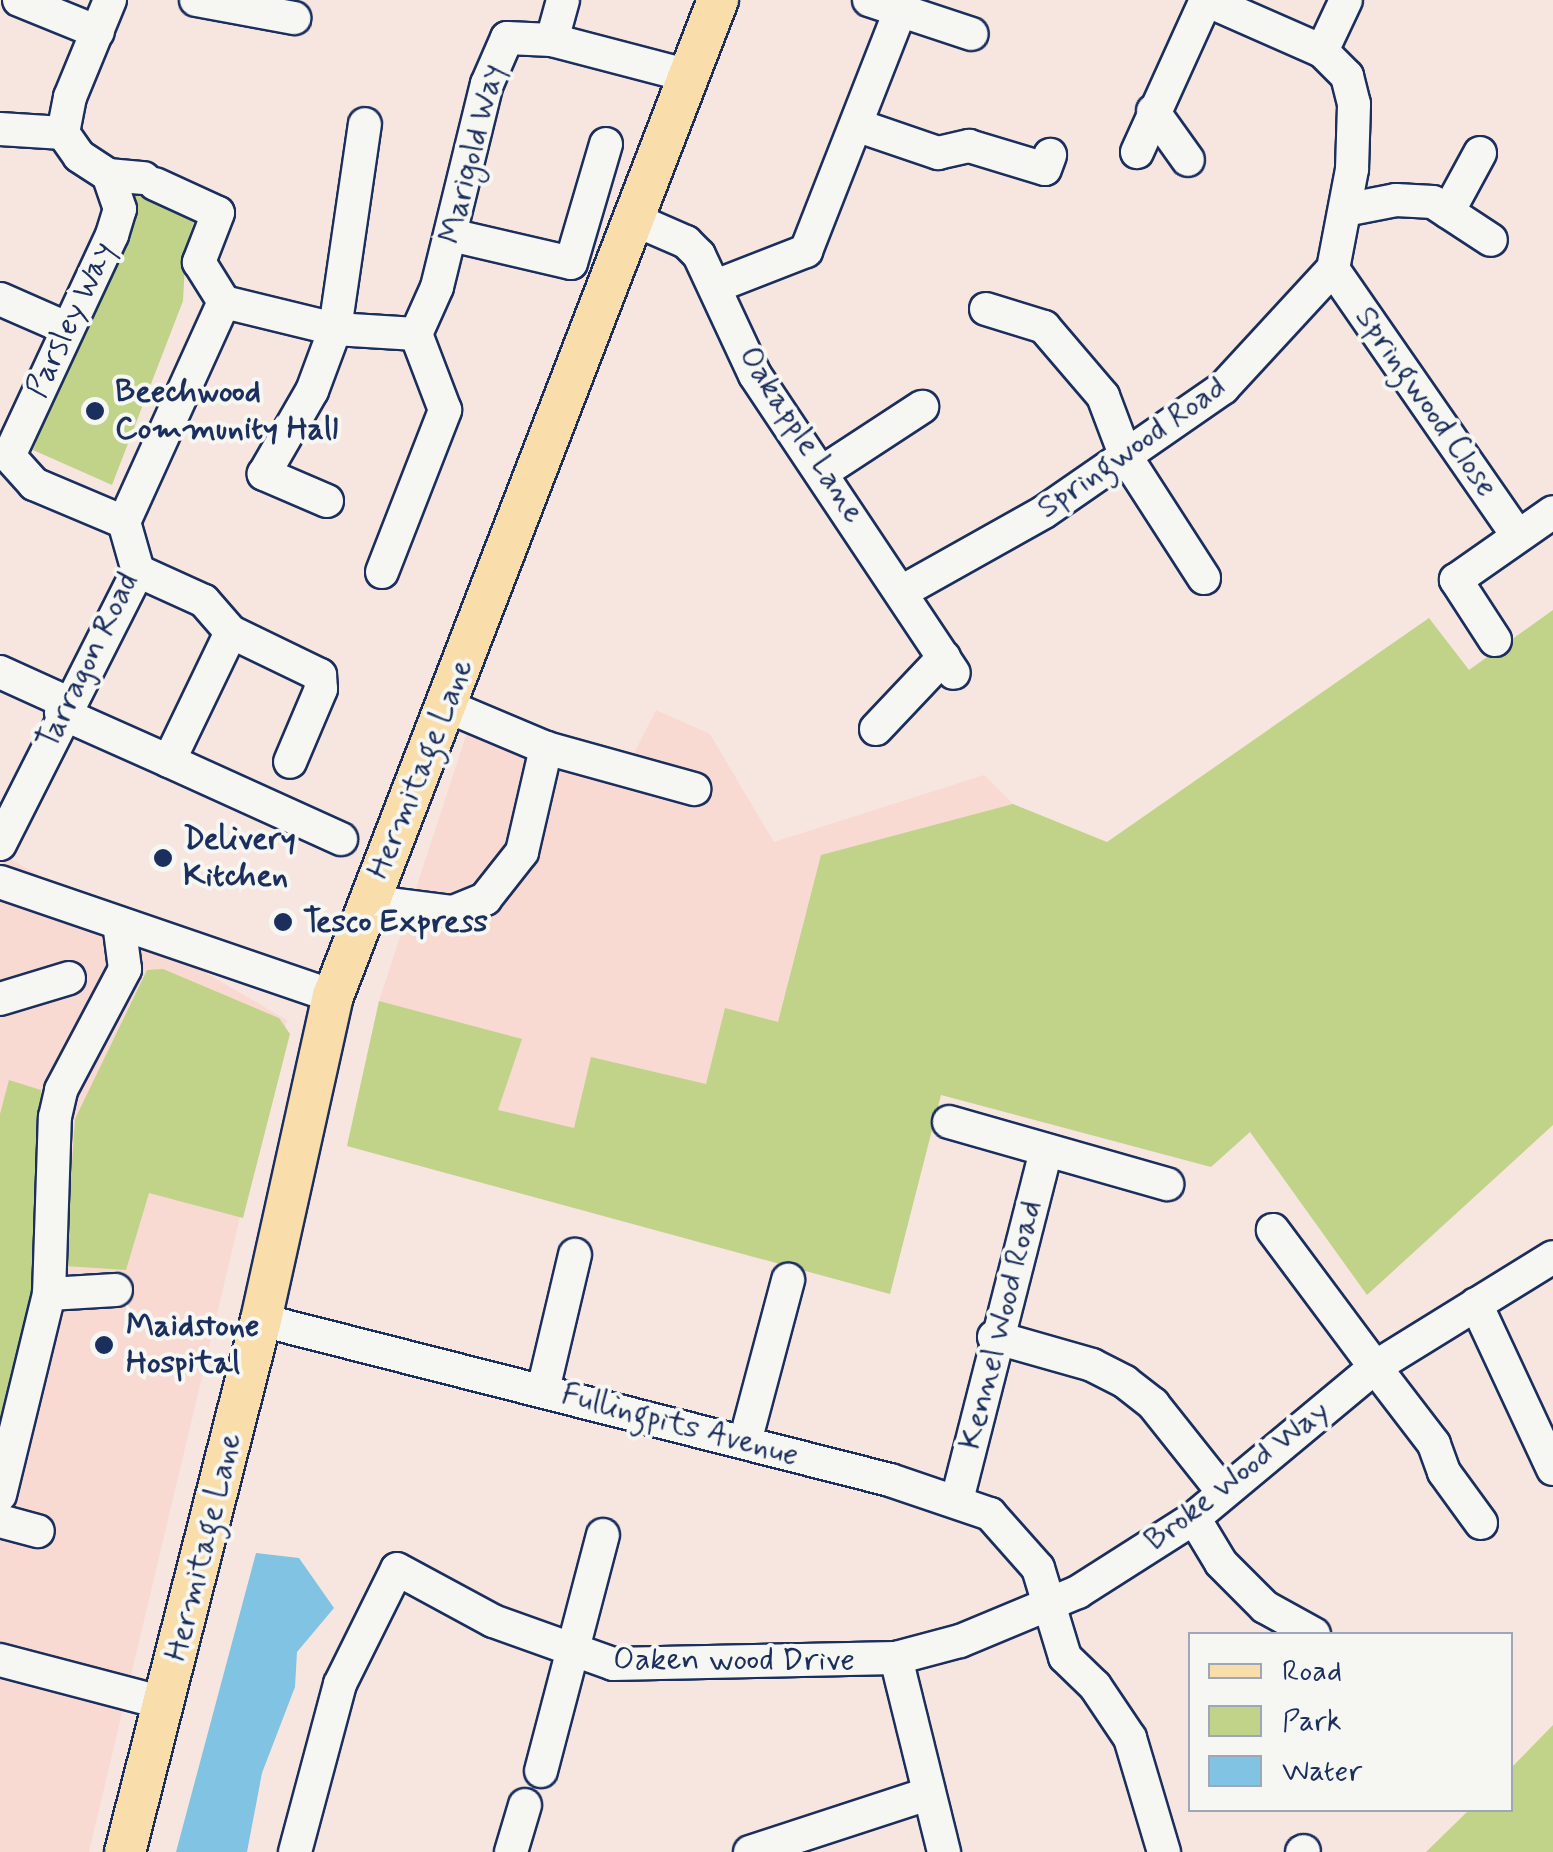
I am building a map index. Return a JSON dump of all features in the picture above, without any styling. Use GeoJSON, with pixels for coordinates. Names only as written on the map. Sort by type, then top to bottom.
{"type":"FeatureCollection","features":[{"type":"Feature","properties":{"kind":"main road","name":"Hermitage Lane"},"geometry":{"type":"LineString","coordinates":[[125,1852],[261,1320],[333,996],[367,901],[448,707],[718,0]]}},
{"type":"Feature","properties":{"kind":"street"},"geometry":{"type":"LineString","coordinates":[[20,0],[98,32]]}},
{"type":"Feature","properties":{"kind":"street"},"geometry":{"type":"LineString","coordinates":[[110,0],[70,98],[63,133],[80,156],[108,176],[149,181],[218,213],[199,262],[224,302],[335,329],[416,334],[446,410],[382,572]]}},
{"type":"Feature","properties":{"kind":"street"},"geometry":{"type":"LineString","coordinates":[[196,0],[224,10],[294,18]]}},
{"type":"Feature","properties":{"kind":"street"},"geometry":{"type":"LineString","coordinates":[[552,40],[563,0]]}},
{"type":"Feature","properties":{"kind":"street"},"geometry":{"type":"LineString","coordinates":[[869,0],[972,34]]}},
{"type":"Feature","properties":{"kind":"street"},"geometry":{"type":"LineString","coordinates":[[1137,152],[1206,0],[1322,51],[1347,76],[1354,104],[1344,210],[1333,269]]}},
{"type":"Feature","properties":{"kind":"street"},"geometry":{"type":"LineString","coordinates":[[1322,51],[1346,0]]}},
{"type":"Feature","properties":{"kind":"street"},"geometry":{"type":"LineString","coordinates":[[716,286],[806,251],[900,12]]}},
{"type":"Feature","properties":{"kind":"street","name":"Marigold Way"},"geometry":{"type":"LineString","coordinates":[[416,334],[452,235],[498,49],[506,38],[552,40],[690,76]]}},
{"type":"Feature","properties":{"kind":"street"},"geometry":{"type":"LineString","coordinates":[[1153,111],[1188,160]]}},
{"type":"Feature","properties":{"kind":"street"},"geometry":{"type":"LineString","coordinates":[[327,502],[264,474],[312,392],[335,329],[365,124]]}},
{"type":"Feature","properties":{"kind":"street"},"geometry":{"type":"LineString","coordinates":[[856,125],[938,153],[969,146],[1045,169],[1050,155]]}},
{"type":"Feature","properties":{"kind":"street"},"geometry":{"type":"LineString","coordinates":[[0,130],[63,133]]}},
{"type":"Feature","properties":{"kind":"street"},"geometry":{"type":"LineString","coordinates":[[452,235],[571,262],[606,144]]}},
{"type":"Feature","properties":{"kind":"street"},"geometry":{"type":"LineString","coordinates":[[1448,212],[1480,152]]}},
{"type":"Feature","properties":{"kind":"street","name":"Parsley Way"},"geometry":{"type":"LineString","coordinates":[[4,457],[66,328],[85,298],[120,209],[108,176]]}},
{"type":"Feature","properties":{"kind":"street"},"geometry":{"type":"LineString","coordinates":[[1344,210],[1396,200],[1433,202],[1491,240]]}},
{"type":"Feature","properties":{"kind":"street","name":"Oakapple Lane"},"geometry":{"type":"LineString","coordinates":[[633,219],[686,242],[716,286],[755,375],[904,590],[949,665],[876,729]]}},
{"type":"Feature","properties":{"kind":"street","name":"Springwood Road"},"geometry":{"type":"LineString","coordinates":[[904,590],[1044,512],[1223,388],[1333,269]]}},
{"type":"Feature","properties":{"kind":"street","name":"Springwood Close"},"geometry":{"type":"LineString","coordinates":[[1333,269],[1517,535]]}},
{"type":"Feature","properties":{"kind":"street"},"geometry":{"type":"LineString","coordinates":[[0,299],[66,328]]}},
{"type":"Feature","properties":{"kind":"street","name":"Tarragon Road"},"geometry":{"type":"LineString","coordinates":[[0,844],[64,707],[138,572],[124,522],[224,302]]}},
{"type":"Feature","properties":{"kind":"street"},"geometry":{"type":"LineString","coordinates":[[986,309],[1044,327],[1103,396],[1126,457],[1204,578]]}},
{"type":"Feature","properties":{"kind":"street"},"geometry":{"type":"LineString","coordinates":[[822,473],[922,407]]}},
{"type":"Feature","properties":{"kind":"street"},"geometry":{"type":"LineString","coordinates":[[4,457],[34,484],[124,522]]}},
{"type":"Feature","properties":{"kind":"street"},"geometry":{"type":"LineString","coordinates":[[1495,640],[1456,580],[1553,512]]}},
{"type":"Feature","properties":{"kind":"street"},"geometry":{"type":"LineString","coordinates":[[138,572],[204,602],[231,632],[320,675],[321,688],[290,762]]}},
{"type":"Feature","properties":{"kind":"street"},"geometry":{"type":"LineString","coordinates":[[169,761],[231,632]]}},
{"type":"Feature","properties":{"kind":"street"},"geometry":{"type":"LineString","coordinates":[[0,672],[169,761],[342,838]]}},
{"type":"Feature","properties":{"kind":"street"},"geometry":{"type":"LineString","coordinates":[[448,707],[546,748],[694,790]]}},
{"type":"Feature","properties":{"kind":"street"},"geometry":{"type":"LineString","coordinates":[[367,901],[453,912],[484,899],[522,852],[546,748]]}},
{"type":"Feature","properties":{"kind":"street"},"geometry":{"type":"LineString","coordinates":[[0,882],[333,996]]}},
{"type":"Feature","properties":{"kind":"street"},"geometry":{"type":"LineString","coordinates":[[0,1495],[49,1294],[55,1117],[61,1090],[125,969],[120,923]]}},
{"type":"Feature","properties":{"kind":"street"},"geometry":{"type":"LineString","coordinates":[[0,999],[69,978]]}},
{"type":"Feature","properties":{"kind":"street"},"geometry":{"type":"LineString","coordinates":[[949,1122],[1167,1184]]}},
{"type":"Feature","properties":{"kind":"street","name":"Kennel Wood Road"},"geometry":{"type":"LineString","coordinates":[[957,1500],[994,1337],[1046,1150]]}},
{"type":"Feature","properties":{"kind":"street"},"geometry":{"type":"LineString","coordinates":[[1273,1230],[1370,1371],[1434,1444],[1444,1472],[1481,1523]]}},
{"type":"Feature","properties":{"kind":"street"},"geometry":{"type":"LineString","coordinates":[[543,1390],[575,1255]]}},
{"type":"Feature","properties":{"kind":"street","name":"Broke Wood Way"},"geometry":{"type":"LineString","coordinates":[[1053,1601],[1078,1592],[1194,1518],[1370,1371],[1553,1257]]}},
{"type":"Feature","properties":{"kind":"street"},"geometry":{"type":"LineString","coordinates":[[745,1442],[788,1280]]}},
{"type":"Feature","properties":{"kind":"street"},"geometry":{"type":"LineString","coordinates":[[49,1294],[116,1290]]}},
{"type":"Feature","properties":{"kind":"street"},"geometry":{"type":"LineString","coordinates":[[1476,1304],[1553,1469]]}},
{"type":"Feature","properties":{"kind":"street","name":"Fullingpits Avenue"},"geometry":{"type":"LineString","coordinates":[[261,1320],[745,1442],[957,1500],[990,1514],[1018,1538],[1053,1601],[1065,1657],[1095,1686],[1130,1738],[1164,1852]]}},
{"type":"Feature","properties":{"kind":"street"},"geometry":{"type":"LineString","coordinates":[[994,1337],[1092,1365],[1125,1382],[1152,1404],[1223,1492]]}},
{"type":"Feature","properties":{"kind":"street"},"geometry":{"type":"LineString","coordinates":[[1194,1518],[1222,1563],[1265,1608],[1310,1632]]}},
{"type":"Feature","properties":{"kind":"street"},"geometry":{"type":"LineString","coordinates":[[0,1521],[38,1531]]}},
{"type":"Feature","properties":{"kind":"street"},"geometry":{"type":"LineString","coordinates":[[541,1771],[603,1535]]}},
{"type":"Feature","properties":{"kind":"street","name":"Oaken wood Drive"},"geometry":{"type":"LineString","coordinates":[[295,1852],[340,1684],[397,1569],[572,1654],[613,1664],[896,1658],[960,1641],[1053,1601]]}},
{"type":"Feature","properties":{"kind":"street"},"geometry":{"type":"LineString","coordinates":[[896,1658],[944,1852]]}},
{"type":"Feature","properties":{"kind":"street"},"geometry":{"type":"LineString","coordinates":[[0,1660],[164,1703]]}},
{"type":"Feature","properties":{"kind":"street"},"geometry":{"type":"LineString","coordinates":[[750,1852],[927,1794]]}},
{"type":"Feature","properties":{"kind":"street"},"geometry":{"type":"LineString","coordinates":[[511,1852],[525,1806]]}},
{"type":"Feature","properties":{"kind":"shaded area"},"geometry":{"type":"Polygon","coordinates":[[[477,702],[630,761],[656,710],[710,734],[774,842],[984,775],[1013,804],[890,1294],[347,1146],[379,1001],[477,702]]]}},
{"type":"Feature","properties":{"kind":"shaded area","name":"Maidstone Hospital"},"geometry":{"type":"Polygon","coordinates":[[[0,853],[287,1020],[89,1852],[0,1852],[0,853]]]}},
{"type":"Feature","properties":{"kind":"green space"},"geometry":{"type":"Polygon","coordinates":[[[134,185],[197,213],[186,245],[183,301],[112,485],[33,450],[134,185]]]}},
{"type":"Feature","properties":{"kind":"green space"},"geometry":{"type":"Polygon","coordinates":[[[1553,610],[1553,1125],[1367,1295],[1250,1132],[1211,1167],[941,1095],[890,1294],[347,1146],[379,1001],[522,1039],[498,1110],[574,1128],[591,1057],[706,1084],[725,1008],[778,1022],[821,855],[1013,804],[1107,842],[1429,618],[1469,670],[1553,610]]]}},
{"type":"Feature","properties":{"kind":"green space"},"geometry":{"type":"Polygon","coordinates":[[[163,969],[279,1018],[290,1034],[243,1218],[149,1193],[126,1270],[65,1266],[75,1119],[147,970],[163,969]]]}},
{"type":"Feature","properties":{"kind":"green space"},"geometry":{"type":"Polygon","coordinates":[[[9,1080],[41,1090],[35,1289],[0,1417],[0,1114],[9,1080]]]}},
{"type":"Feature","properties":{"kind":"green space"},"geometry":{"type":"Polygon","coordinates":[[[1553,1725],[1553,1852],[1426,1852],[1467,1812],[1513,1812],[1513,1766],[1553,1725]]]}},
{"type":"Feature","properties":{"kind":"water"},"geometry":{"type":"Polygon","coordinates":[[[256,1553],[299,1558],[334,1608],[297,1652],[295,1687],[262,1773],[247,1852],[176,1852],[256,1553]]]}},
{"type":"Feature","properties":{"kind":"place","name":"Beechwood Community Hall"},"geometry":{"type":"Point","coordinates":[95,411]}},
{"type":"Feature","properties":{"kind":"place","name":"Delivery Kitchen"},"geometry":{"type":"Point","coordinates":[163,858]}},
{"type":"Feature","properties":{"kind":"place","name":"Tesco Express"},"geometry":{"type":"Point","coordinates":[283,922]}},
{"type":"Feature","properties":{"kind":"place","name":"Maidstone Hospital"},"geometry":{"type":"Point","coordinates":[104,1345]}}]}
